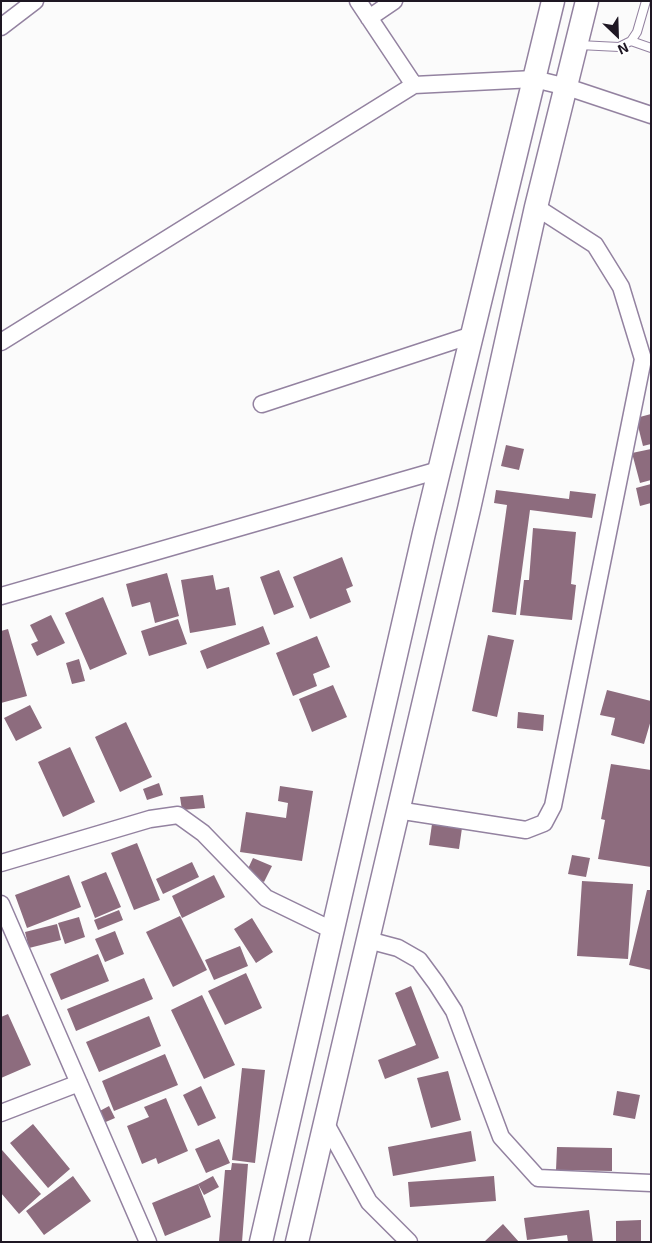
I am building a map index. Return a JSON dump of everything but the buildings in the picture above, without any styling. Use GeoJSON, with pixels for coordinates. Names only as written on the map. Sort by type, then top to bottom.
{"type":"FeatureCollection","features":[{"type":"Feature","properties":{"kind":"main road"},"geometry":{"type":"LineString","coordinates":[[261,1242],[440,470],[553,1]]}},
{"type":"Feature","properties":{"kind":"main road"},"geometry":{"type":"LineString","coordinates":[[297,1242],[469,509],[536,207],[587,1]]}},
{"type":"Feature","properties":{"kind":"street"},"geometry":{"type":"LineString","coordinates":[[1,27],[35,1]]}},
{"type":"Feature","properties":{"kind":"street"},"geometry":{"type":"LineString","coordinates":[[358,1],[414,85]]}},
{"type":"Feature","properties":{"kind":"street"},"geometry":{"type":"LineString","coordinates":[[369,18],[394,1]]}},
{"type":"Feature","properties":{"kind":"street"},"geometry":{"type":"LineString","coordinates":[[1,342],[414,85],[534,79],[567,87],[651,116]]}},
{"type":"Feature","properties":{"kind":"street"},"geometry":{"type":"LineString","coordinates":[[397,810],[526,830],[544,823],[553,806],[643,360],[622,287],[595,245],[536,207]]}},
{"type":"Feature","properties":{"kind":"street"},"geometry":{"type":"LineString","coordinates":[[262,404],[472,335]]}},
{"type":"Feature","properties":{"kind":"street"},"geometry":{"type":"LineString","coordinates":[[1,596],[440,470]]}},
{"type":"Feature","properties":{"kind":"street"},"geometry":{"type":"LineString","coordinates":[[1,863],[150,819],[178,815],[204,833],[266,898],[332,930]]}},
{"type":"Feature","properties":{"kind":"street"},"geometry":{"type":"LineString","coordinates":[[1,904],[148,1242]]}},
{"type":"Feature","properties":{"kind":"street"},"geometry":{"type":"LineString","coordinates":[[368,940],[398,948],[419,960],[436,983],[454,1011],[501,1136],[538,1178],[651,1183]]}},
{"type":"Feature","properties":{"kind":"street"},"geometry":{"type":"LineString","coordinates":[[1,1113],[79,1084]]}},
{"type":"Feature","properties":{"kind":"street"},"geometry":{"type":"LineString","coordinates":[[325,1122],[369,1202],[409,1242]]}},
{"type":"Feature","properties":{"kind":"lane"},"geometry":{"type":"LineString","coordinates":[[577,45],[619,47],[631,41],[636,32],[646,1]]}},
{"type":"Feature","properties":{"kind":"lane"},"geometry":{"type":"LineString","coordinates":[[631,41],[651,48]]}}]}
